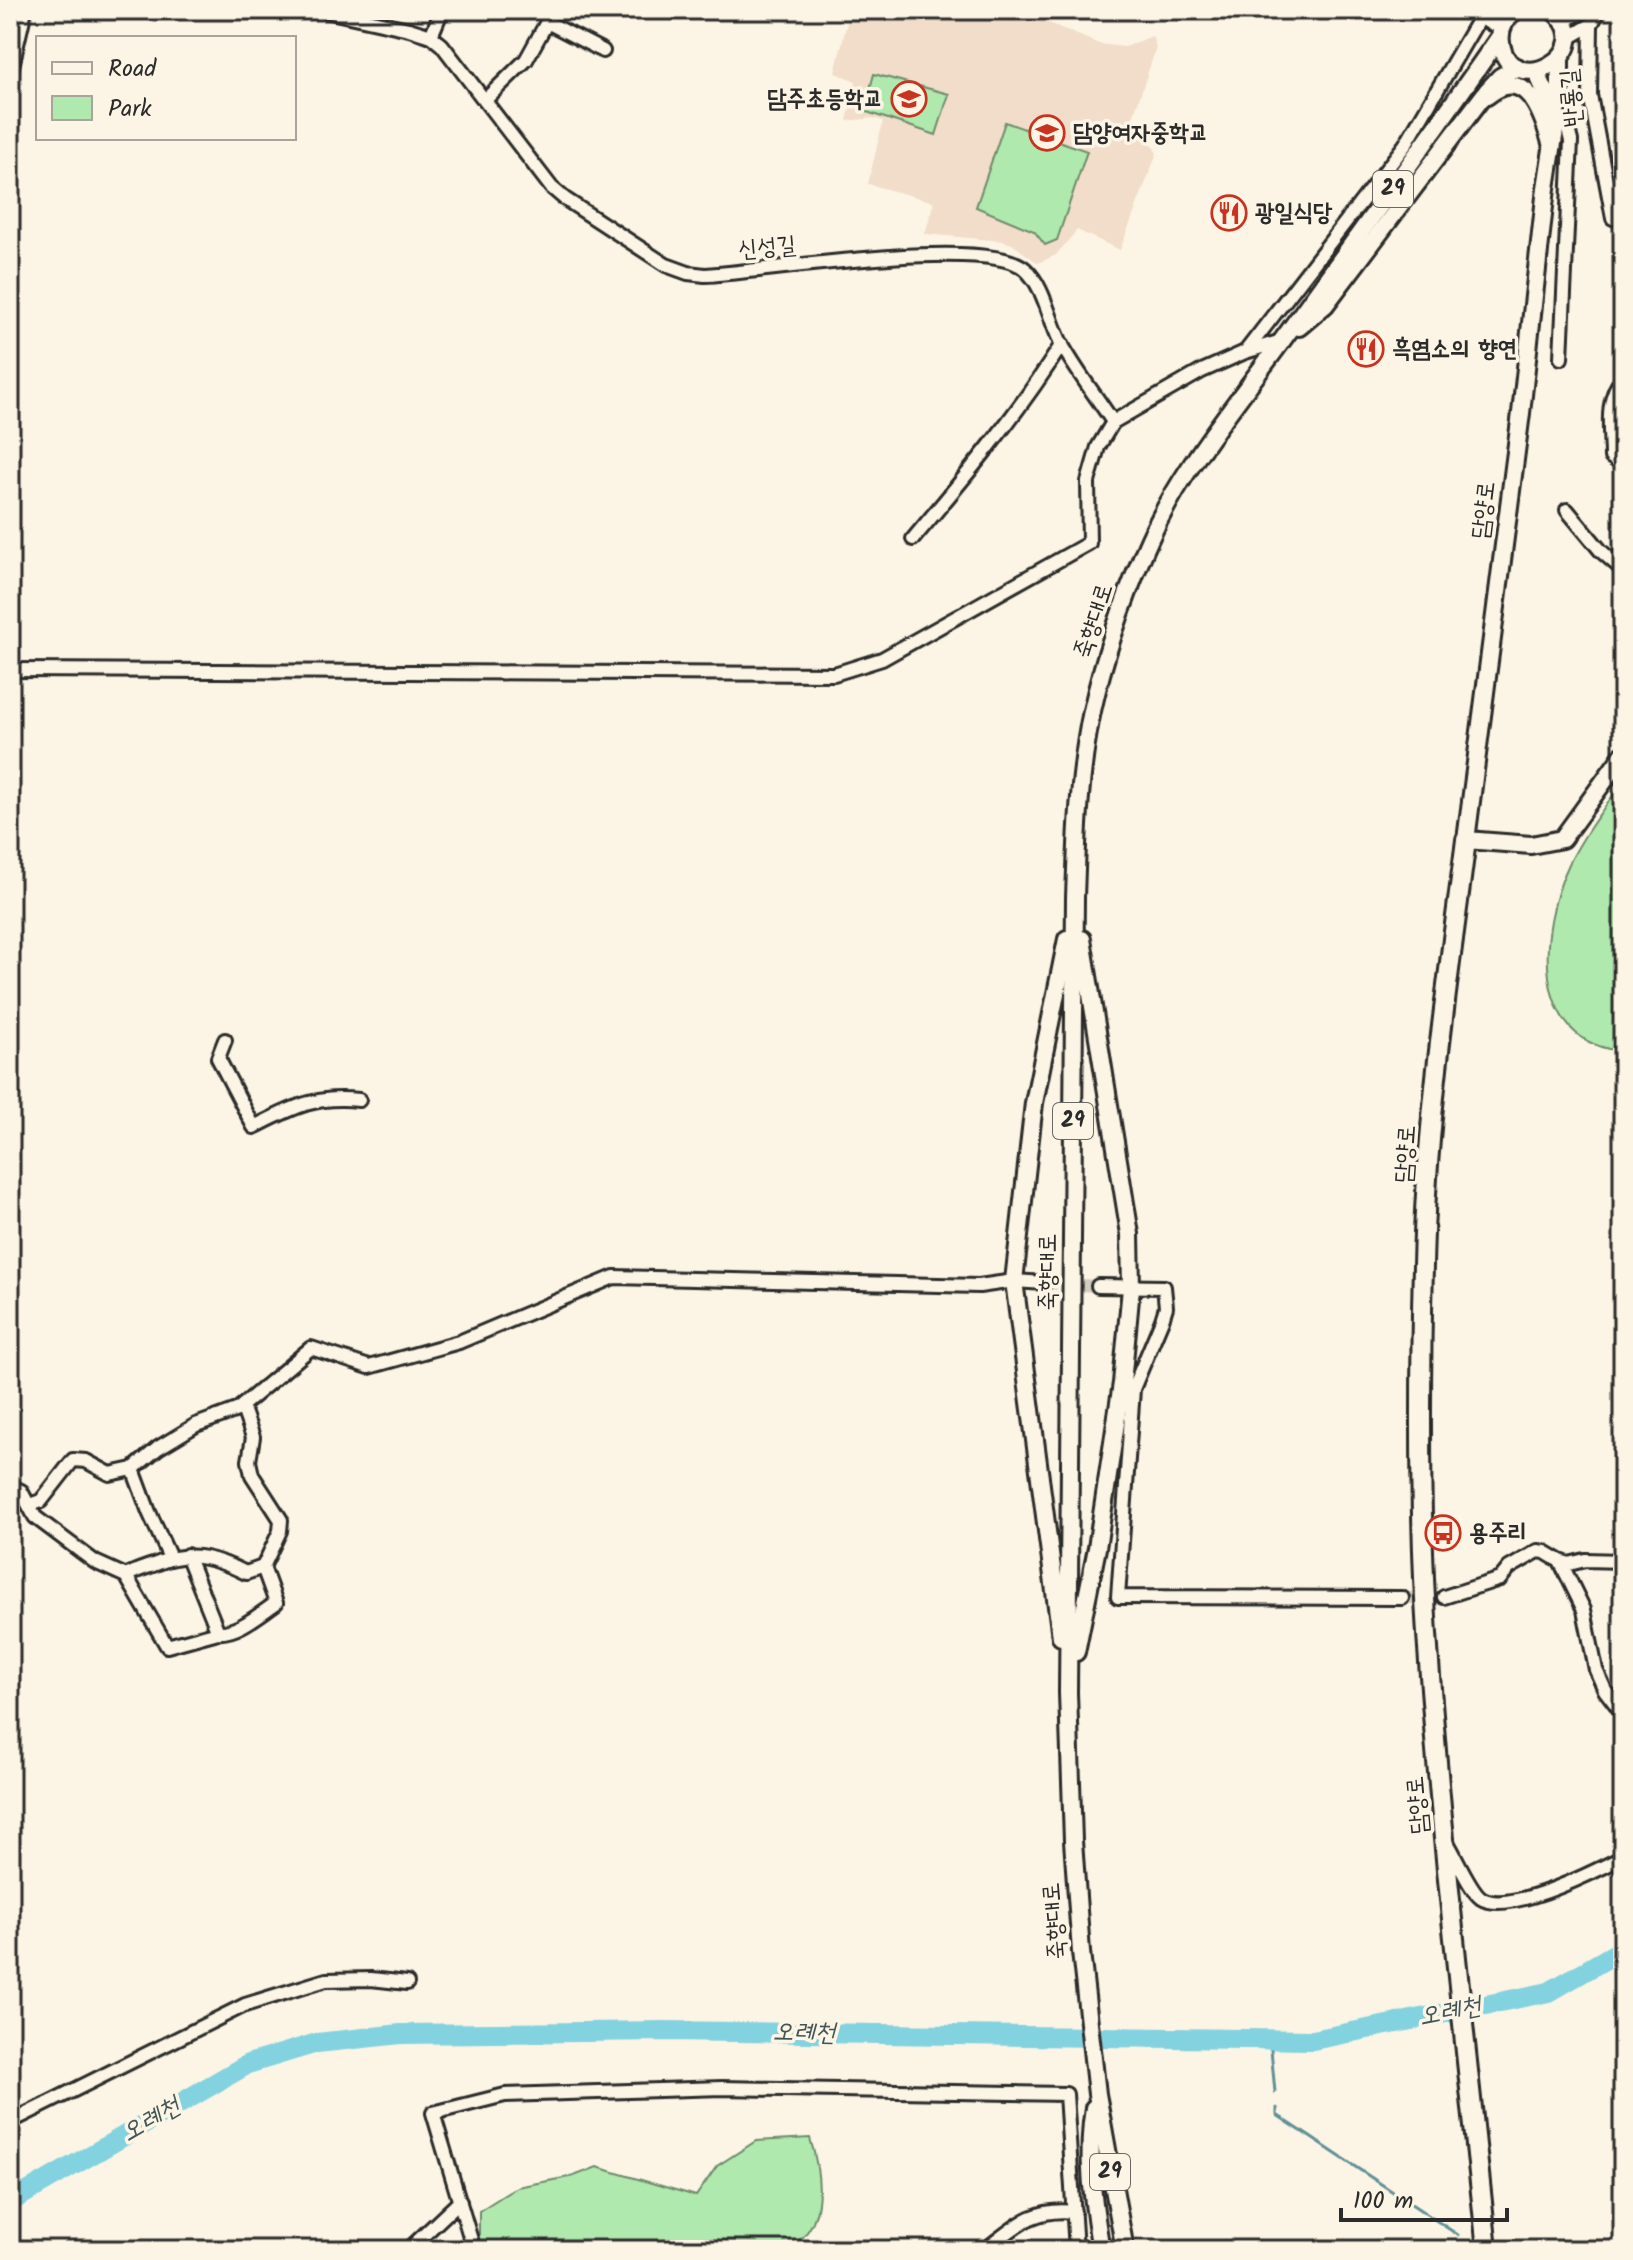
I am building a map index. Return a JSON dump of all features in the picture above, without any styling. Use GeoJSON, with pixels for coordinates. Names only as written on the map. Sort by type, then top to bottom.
{"type":"FeatureCollection","features":[{"type":"Feature","properties":{"kind":"highway","name":"담양로"},"geometry":{"type":"LineString","coordinates":[[1466,840],[1439,1051],[1423,1260],[1423,1558],[1450,1894],[1487,2250]]}},
{"type":"Feature","properties":{"kind":"main road","name":"죽향대로"},"geometry":{"type":"LineString","coordinates":[[1125,2250],[1097,2094],[1081,1952],[1073,1841],[1068,1693],[1075,898],[1077,831],[1092,712],[1108,650],[1127,596],[1146,547],[1172,498],[1516,10]]}},
{"type":"Feature","properties":{"kind":"main road"},"geometry":{"type":"LineString","coordinates":[[1556,13],[1567,39]]}},
{"type":"Feature","properties":{"kind":"main road"},"geometry":{"type":"LineString","coordinates":[[1502,30],[1502,48],[1517,67],[1536,71],[1545,69],[1560,58]]}},
{"type":"Feature","properties":{"kind":"main road","name":"담양로"},"geometry":{"type":"LineString","coordinates":[[1466,840],[1560,92],[1560,58],[1567,39]]}},
{"type":"Feature","properties":{"kind":"main road","name":"죽향대로"},"geometry":{"type":"LineString","coordinates":[[1282,341],[1325,305],[1471,111],[1500,77],[1517,67]]}},
{"type":"Feature","properties":{"kind":"main road"},"geometry":{"type":"LineString","coordinates":[[1536,71],[1556,117]]}},
{"type":"Feature","properties":{"kind":"main road"},"geometry":{"type":"LineString","coordinates":[[1471,111],[1499,89],[1513,87],[1526,91],[1540,108],[1552,148]]}},
{"type":"Feature","properties":{"kind":"main road"},"geometry":{"type":"LineString","coordinates":[[1466,840],[1531,845],[1562,839],[1623,755]]}},
{"type":"Feature","properties":{"kind":"main road"},"geometry":{"type":"LineString","coordinates":[[1068,1693],[1014,1281],[1034,1103],[1075,898]]}},
{"type":"Feature","properties":{"kind":"main road"},"geometry":{"type":"LineString","coordinates":[[1068,1693],[1097,1548],[1122,1383],[1131,1288],[1130,1234],[1075,898]]}},
{"type":"Feature","properties":{"kind":"main road"},"geometry":{"type":"LineString","coordinates":[[1097,2094],[1090,2134],[1090,2160],[1101,2250]]}},
{"type":"Feature","properties":{"kind":"street"},"geometry":{"type":"LineString","coordinates":[[10,75],[25,10]]}},
{"type":"Feature","properties":{"kind":"street"},"geometry":{"type":"LineString","coordinates":[[321,10],[431,36],[442,10]]}},
{"type":"Feature","properties":{"kind":"street"},"geometry":{"type":"LineString","coordinates":[[1556,13],[1589,10]]}},
{"type":"Feature","properties":{"kind":"street"},"geometry":{"type":"LineString","coordinates":[[1567,39],[1591,25],[1599,10]]}},
{"type":"Feature","properties":{"kind":"street"},"geometry":{"type":"LineString","coordinates":[[1245,352],[1405,145],[1478,13],[1502,30]]}},
{"type":"Feature","properties":{"kind":"street"},"geometry":{"type":"LineString","coordinates":[[486,99],[526,60],[547,22],[603,51]]}},
{"type":"Feature","properties":{"kind":"street","name":"반룡길"},"geometry":{"type":"LineString","coordinates":[[1591,25],[1590,95],[1619,214]]}},
{"type":"Feature","properties":{"kind":"street","name":"신성길"},"geometry":{"type":"LineString","coordinates":[[431,36],[486,99],[551,187],[666,265],[705,275],[964,253],[1015,261],[1035,280],[1062,344],[1113,422]]}},
{"type":"Feature","properties":{"kind":"street"},"geometry":{"type":"LineString","coordinates":[[1556,117],[1568,129],[1571,141],[1561,358]]}},
{"type":"Feature","properties":{"kind":"street"},"geometry":{"type":"LineString","coordinates":[[10,670],[834,674],[882,659],[1089,543],[1088,482],[1098,447],[1113,422],[1202,371],[1245,352],[1282,341]]}},
{"type":"Feature","properties":{"kind":"street"},"geometry":{"type":"LineString","coordinates":[[913,539],[988,449],[1062,344]]}},
{"type":"Feature","properties":{"kind":"street"},"geometry":{"type":"LineString","coordinates":[[1623,378],[1616,385],[1610,404],[1611,457],[1623,465]]}},
{"type":"Feature","properties":{"kind":"street"},"geometry":{"type":"LineString","coordinates":[[1567,510],[1601,551],[1623,570]]}},
{"type":"Feature","properties":{"kind":"street"},"geometry":{"type":"LineString","coordinates":[[225,1040],[218,1058],[254,1127],[299,1104],[343,1098],[359,1100]]}},
{"type":"Feature","properties":{"kind":"street"},"geometry":{"type":"LineString","coordinates":[[30,1505],[41,1501],[73,1460],[86,1461],[110,1474],[133,1469],[158,1448],[196,1425],[237,1410],[311,1348],[369,1367],[459,1342],[614,1277],[979,1286],[1014,1281],[1045,1283]]}},
{"type":"Feature","properties":{"kind":"street"},"geometry":{"type":"LineString","coordinates":[[1098,1286],[1164,1287],[1166,1307],[1133,1389],[1118,1597],[1402,1598]]}},
{"type":"Feature","properties":{"kind":"street"},"geometry":{"type":"LineString","coordinates":[[10,1486],[21,1491],[35,1517],[95,1562],[126,1576],[167,1646],[224,1633],[276,1603],[263,1567],[280,1531],[281,1520],[252,1475],[249,1461],[253,1437],[242,1406]]}},
{"type":"Feature","properties":{"kind":"street"},"geometry":{"type":"LineString","coordinates":[[133,1469],[170,1558]]}},
{"type":"Feature","properties":{"kind":"street"},"geometry":{"type":"LineString","coordinates":[[1444,1597],[1500,1579],[1509,1568],[1538,1551],[1569,1564],[1585,1560],[1623,1561]]}},
{"type":"Feature","properties":{"kind":"street"},"geometry":{"type":"LineString","coordinates":[[126,1576],[138,1569],[187,1555],[232,1566],[246,1573],[263,1567]]}},
{"type":"Feature","properties":{"kind":"street"},"geometry":{"type":"LineString","coordinates":[[187,1555],[218,1632]]}},
{"type":"Feature","properties":{"kind":"street"},"geometry":{"type":"LineString","coordinates":[[1560,1561],[1584,1610],[1596,1670],[1605,1690],[1621,1711]]}},
{"type":"Feature","properties":{"kind":"street"},"geometry":{"type":"LineString","coordinates":[[1445,1838],[1478,1896],[1489,1902],[1507,1901],[1546,1891],[1623,1857]]}},
{"type":"Feature","properties":{"kind":"street"},"geometry":{"type":"LineString","coordinates":[[10,2122],[245,2005],[326,1980],[371,1979],[407,1983]]}},
{"type":"Feature","properties":{"kind":"street"},"geometry":{"type":"LineString","coordinates":[[474,2250],[433,2113],[505,2095],[722,2088],[1066,2094],[1076,2250]]}},
{"type":"Feature","properties":{"kind":"street"},"geometry":{"type":"LineString","coordinates":[[408,2250],[460,2201]]}},
{"type":"Feature","properties":{"kind":"street"},"geometry":{"type":"LineString","coordinates":[[985,2250],[1028,2217],[1056,2210],[1074,2212]]}},
{"type":"Feature","properties":{"kind":"shaded area","name":"담양여자중학교"},"geometry":{"type":"Polygon","coordinates":[[[850,10],[1018,10],[1099,44],[1125,47],[1152,36],[1156,48],[1129,129],[1147,137],[1157,153],[1120,250],[1077,230],[1056,255],[1038,263],[1003,241],[925,234],[934,202],[868,184],[883,121],[873,118],[847,121],[856,81],[835,73],[850,10]]]}},
{"type":"Feature","properties":{"kind":"green space"},"geometry":{"type":"Polygon","coordinates":[[[874,74],[949,94],[936,135],[864,111],[874,74]]]}},
{"type":"Feature","properties":{"kind":"green space"},"geometry":{"type":"Polygon","coordinates":[[[1005,122],[1087,151],[1057,240],[1045,245],[1034,231],[976,207],[1005,122]]]}},
{"type":"Feature","properties":{"kind":"green space"},"geometry":{"type":"Polygon","coordinates":[[[1623,782],[1623,1051],[1592,1043],[1570,1028],[1556,1005],[1549,978],[1548,949],[1551,918],[1569,864],[1587,832],[1623,782]]]}},
{"type":"Feature","properties":{"kind":"green space"},"geometry":{"type":"Polygon","coordinates":[[[810,2138],[819,2189],[815,2215],[803,2237],[780,2250],[479,2250],[479,2211],[517,2187],[574,2176],[597,2167],[696,2196],[717,2166],[756,2141],[810,2138]]]}},
{"type":"Feature","properties":{"kind":"waterway","name":"오례천"},"geometry":{"type":"LineString","coordinates":[[10,2202],[248,2064],[317,2043],[401,2034],[665,2031],[1313,2040],[1549,1992],[1623,1949]]}},
{"type":"Feature","properties":{"kind":"waterway"},"geometry":{"type":"LineString","coordinates":[[1270,2039],[1275,2092]]}},
{"type":"Feature","properties":{"kind":"waterway"},"geometry":{"type":"LineString","coordinates":[[1277,2108],[1277,2115],[1458,2235]]}},
{"type":"Feature","properties":{"kind":"tunnel"},"geometry":{"type":"LineString","coordinates":[[1045,1283],[1098,1286]]}},
{"type":"Feature","properties":{"kind":"tunnel"},"geometry":{"type":"LineString","coordinates":[[1402,1598],[1444,1597]]}},
{"type":"Feature","properties":{"kind":"place","name":"담주초등학교"},"geometry":{"type":"Point","coordinates":[909,99]}},
{"type":"Feature","properties":{"kind":"place","name":"담양여자중학교"},"geometry":{"type":"Point","coordinates":[1047,133]}},
{"type":"Feature","properties":{"kind":"place","name":"광일식당"},"geometry":{"type":"Point","coordinates":[1229,213]}},
{"type":"Feature","properties":{"kind":"place","name":"흑염소의 향연"},"geometry":{"type":"Point","coordinates":[1366,349]}},
{"type":"Feature","properties":{"kind":"place","name":"용주리"},"geometry":{"type":"Point","coordinates":[1443,1533]}}]}
